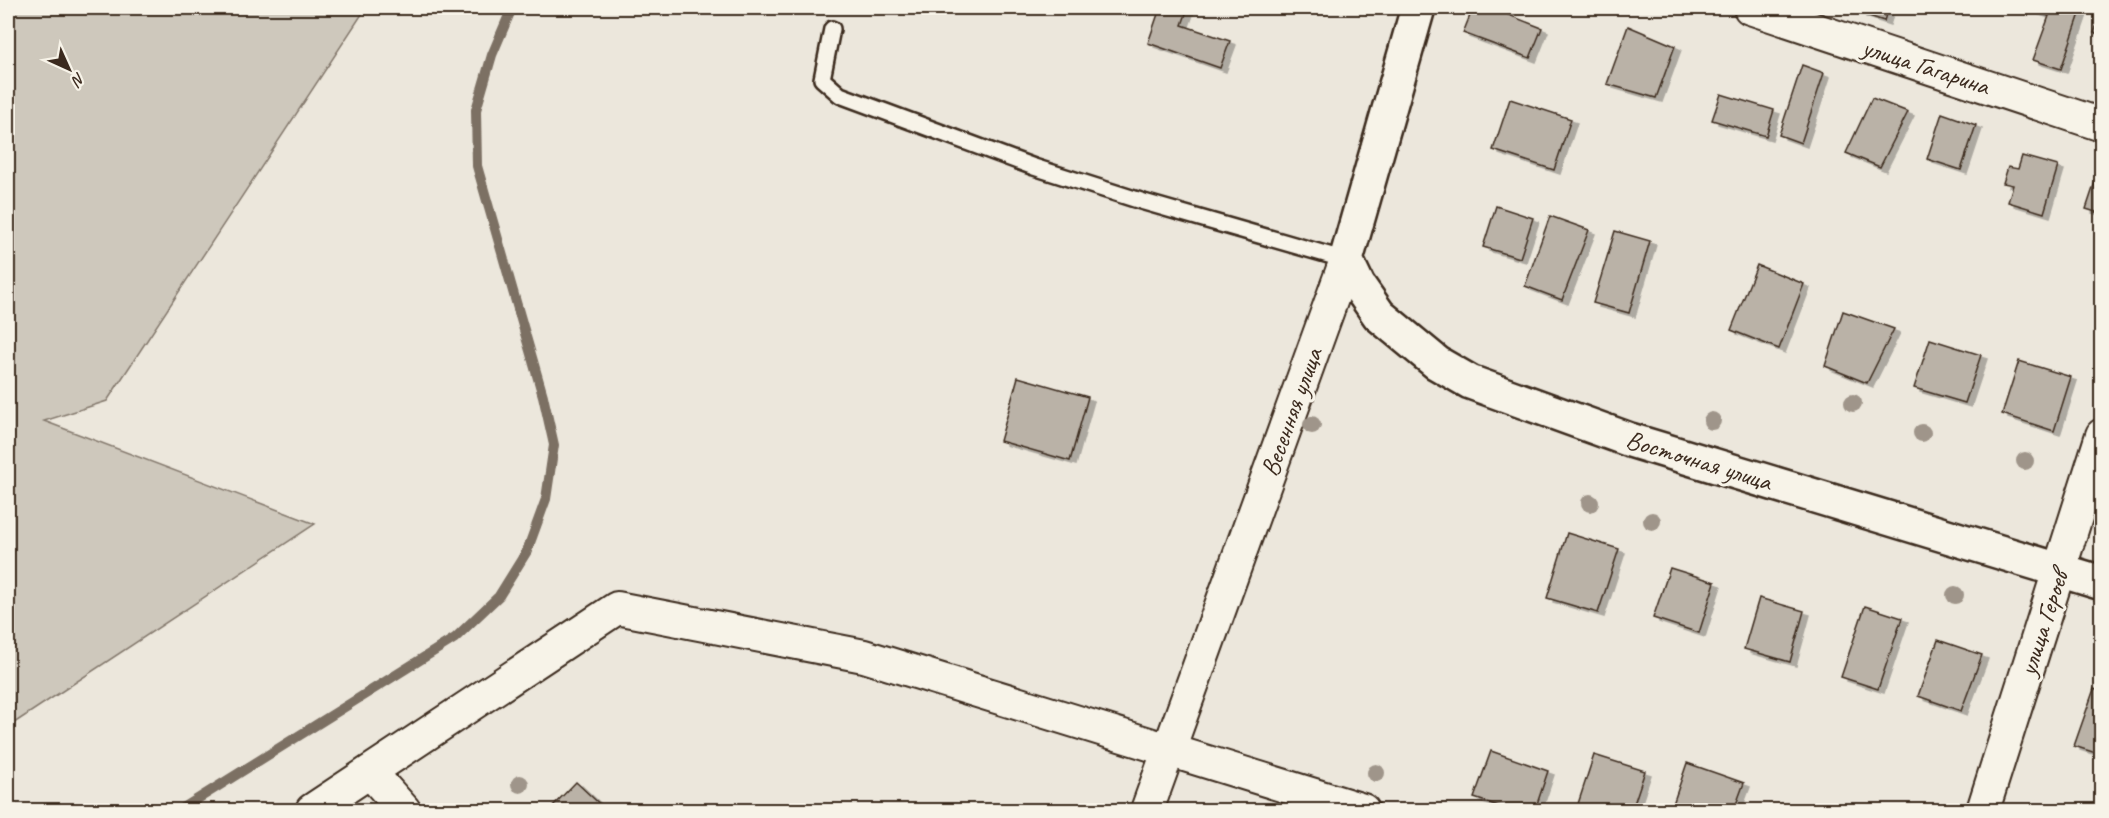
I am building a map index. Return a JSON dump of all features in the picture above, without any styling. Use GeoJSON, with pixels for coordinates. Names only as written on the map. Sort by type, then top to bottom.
{"type":"FeatureCollection","features":[{"type":"Feature","properties":{"kind":"street","name":"Весенняя улица"},"geometry":{"type":"LineString","coordinates":[[1147,810],[1346,260],[1418,8]]}},
{"type":"Feature","properties":{"kind":"street","name":"улица Гагарина"},"geometry":{"type":"LineString","coordinates":[[1750,8],[2102,125]]}},
{"type":"Feature","properties":{"kind":"street","name":"Восточная улица"},"geometry":{"type":"LineString","coordinates":[[1346,260],[1358,285],[1379,315],[1437,363],[1470,382],[1630,440],[2102,583]]}},
{"type":"Feature","properties":{"kind":"street","name":"улица Героев"},"geometry":{"type":"LineString","coordinates":[[1983,810],[2102,435]]}},
{"type":"Feature","properties":{"kind":"street"},"geometry":{"type":"LineString","coordinates":[[312,810],[617,608],[864,656],[1167,752],[1363,810]]}},
{"type":"Feature","properties":{"kind":"street"},"geometry":{"type":"LineString","coordinates":[[370,772],[404,810]]}},
{"type":"Feature","properties":{"kind":"lane"},"geometry":{"type":"LineString","coordinates":[[832,28],[822,79],[840,95],[1045,170],[1346,260]]}},
{"type":"Feature","properties":{"kind":"shaded area"},"geometry":{"type":"Polygon","coordinates":[[[8,8],[366,8],[107,401],[44,421],[315,524],[8,727],[8,8]]]}},
{"type":"Feature","properties":{"kind":"building"},"geometry":{"type":"Polygon","coordinates":[[[1160,8],[1188,8],[1182,25],[1230,41],[1220,68],[1148,43],[1160,8]]]}},
{"type":"Feature","properties":{"kind":"building"},"geometry":{"type":"Polygon","coordinates":[[[1473,8],[1491,8],[1542,28],[1530,58],[1463,33],[1473,8]]]}},
{"type":"Feature","properties":{"kind":"building"},"geometry":{"type":"Polygon","coordinates":[[[1862,8],[1888,8],[1884,21],[1860,13],[1862,8]]]}},
{"type":"Feature","properties":{"kind":"building"},"geometry":{"type":"Polygon","coordinates":[[[2025,8],[2082,8],[2061,69],[2033,60],[2049,16],[2025,8]]]}},
{"type":"Feature","properties":{"kind":"building"},"geometry":{"type":"Polygon","coordinates":[[[2102,10],[2102,35],[2094,33],[2102,10]]]}},
{"type":"Feature","properties":{"kind":"building"},"geometry":{"type":"Polygon","coordinates":[[[1628,26],[1675,46],[1656,98],[1607,84],[1628,26]]]}},
{"type":"Feature","properties":{"kind":"building"},"geometry":{"type":"Polygon","coordinates":[[[1802,65],[1824,73],[1801,143],[1779,135],[1802,65]]]}},
{"type":"Feature","properties":{"kind":"building"},"geometry":{"type":"Polygon","coordinates":[[[1721,94],[1774,110],[1766,136],[1712,120],[1721,94]]]}},
{"type":"Feature","properties":{"kind":"building"},"geometry":{"type":"Polygon","coordinates":[[[1872,98],[1908,112],[1880,167],[1846,153],[1872,98]]]}},
{"type":"Feature","properties":{"kind":"building"},"geometry":{"type":"Polygon","coordinates":[[[1510,99],[1571,119],[1554,170],[1493,150],[1510,99]]]}},
{"type":"Feature","properties":{"kind":"building"},"geometry":{"type":"Polygon","coordinates":[[[1942,113],[1976,125],[1961,170],[1927,159],[1942,113]]]}},
{"type":"Feature","properties":{"kind":"building"},"geometry":{"type":"Polygon","coordinates":[[[2022,156],[2058,166],[2044,213],[2008,202],[2013,185],[2003,183],[2008,167],[2018,169],[2022,156]]]}},
{"type":"Feature","properties":{"kind":"building"},"geometry":{"type":"Polygon","coordinates":[[[2097,176],[2102,177],[2102,214],[2086,209],[2097,176]]]}},
{"type":"Feature","properties":{"kind":"building"},"geometry":{"type":"Polygon","coordinates":[[[1496,206],[1533,218],[1520,258],[1483,247],[1496,206]]]}},
{"type":"Feature","properties":{"kind":"building"},"geometry":{"type":"Polygon","coordinates":[[[1550,216],[1589,230],[1562,300],[1525,286],[1550,216]]]}},
{"type":"Feature","properties":{"kind":"building"},"geometry":{"type":"Polygon","coordinates":[[[1615,231],[1650,241],[1629,313],[1593,303],[1615,231]]]}},
{"type":"Feature","properties":{"kind":"building"},"geometry":{"type":"Polygon","coordinates":[[[1757,265],[1804,284],[1779,349],[1731,330],[1757,265]]]}},
{"type":"Feature","properties":{"kind":"building"},"geometry":{"type":"Polygon","coordinates":[[[1843,311],[1894,329],[1867,383],[1825,366],[1843,311]]]}},
{"type":"Feature","properties":{"kind":"building"},"geometry":{"type":"Polygon","coordinates":[[[1930,339],[1981,355],[1965,403],[1914,388],[1930,339]]]}},
{"type":"Feature","properties":{"kind":"building"},"geometry":{"type":"Polygon","coordinates":[[[2019,361],[2071,377],[2054,431],[2002,414],[2019,361]]]}},
{"type":"Feature","properties":{"kind":"building"},"geometry":{"type":"Polygon","coordinates":[[[1018,377],[1088,397],[1070,461],[1000,441],[1018,377]]]}},
{"type":"Feature","properties":{"kind":"building"},"geometry":{"type":"Polygon","coordinates":[[[1567,533],[1619,549],[1598,613],[1547,598],[1567,533]]]}},
{"type":"Feature","properties":{"kind":"building"},"geometry":{"type":"Polygon","coordinates":[[[1670,568],[1715,582],[1699,633],[1653,618],[1670,568]]]}},
{"type":"Feature","properties":{"kind":"building"},"geometry":{"type":"Polygon","coordinates":[[[1759,598],[1804,611],[1790,662],[1744,649],[1759,598]]]}},
{"type":"Feature","properties":{"kind":"building"},"geometry":{"type":"Polygon","coordinates":[[[1865,606],[1902,618],[1878,689],[1841,677],[1865,606]]]}},
{"type":"Feature","properties":{"kind":"building"},"geometry":{"type":"Polygon","coordinates":[[[1938,640],[1982,655],[1961,711],[1918,696],[1938,640]]]}},
{"type":"Feature","properties":{"kind":"building"},"geometry":{"type":"Polygon","coordinates":[[[2094,689],[2102,692],[2102,755],[2074,746],[2094,689]]]}},
{"type":"Feature","properties":{"kind":"building"},"geometry":{"type":"Polygon","coordinates":[[[1491,751],[1548,771],[1535,810],[1511,810],[1474,798],[1491,751]]]}},
{"type":"Feature","properties":{"kind":"building"},"geometry":{"type":"Polygon","coordinates":[[[1594,755],[1645,771],[1632,810],[1576,810],[1594,755]]]}},
{"type":"Feature","properties":{"kind":"building"},"geometry":{"type":"Polygon","coordinates":[[[1687,763],[1744,783],[1734,810],[1671,810],[1687,763]]]}},
{"type":"Feature","properties":{"kind":"building"},"geometry":{"type":"Polygon","coordinates":[[[576,782],[606,810],[549,810],[576,782]]]}},
{"type":"Feature","properties":{"kind":"waterway"},"geometry":{"type":"LineString","coordinates":[[180,810],[455,638],[499,596],[527,551],[546,499],[554,445],[543,396],[477,166],[476,110],[492,55],[512,8]]}}]}
